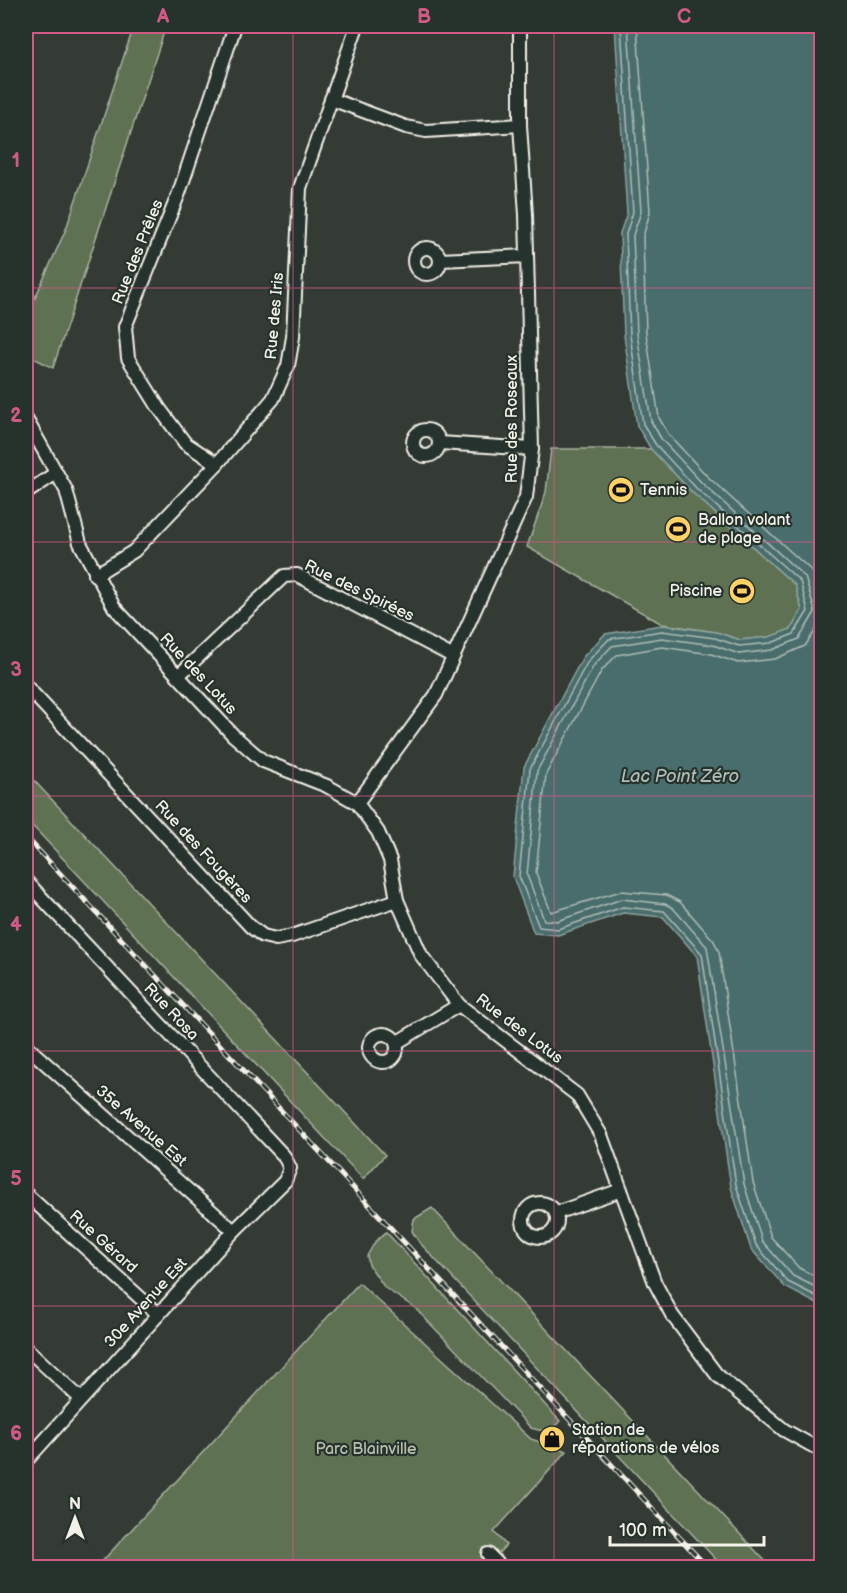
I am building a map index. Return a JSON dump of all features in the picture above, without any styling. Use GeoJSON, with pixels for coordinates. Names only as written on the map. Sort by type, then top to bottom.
{"type":"FeatureCollection","features":[{"type":"Feature","properties":{"kind":"street","name":"Rue des Prêles"},"geometry":{"type":"LineString","coordinates":[[218,464],[185,443],[159,408],[128,358],[125,327],[179,193],[235,26]]}},
{"type":"Feature","properties":{"kind":"street","name":"Rue des Iris"},"geometry":{"type":"LineString","coordinates":[[94,575],[134,551],[218,464],[273,399],[288,366],[293,337],[300,189],[357,26]]}},
{"type":"Feature","properties":{"kind":"street","name":"Rue des Roseaux"},"geometry":{"type":"LineString","coordinates":[[357,803],[436,695],[452,656],[478,607],[526,497],[532,449],[527,256],[520,125],[520,26]]}},
{"type":"Feature","properties":{"kind":"street"},"geometry":{"type":"LineString","coordinates":[[332,99],[405,127],[426,131],[520,125]]}},
{"type":"Feature","properties":{"kind":"street"},"geometry":{"type":"LineString","coordinates":[[440,260],[527,256]]}},
{"type":"Feature","properties":{"kind":"street","name":"Rue des Lotus"},"geometry":{"type":"LineString","coordinates":[[26,419],[66,490],[80,543],[94,575],[114,607],[232,735],[263,761],[327,786],[357,803],[382,842],[390,860],[397,900],[421,955],[459,1005],[577,1095],[601,1135],[655,1283],[672,1315],[717,1375],[784,1430],[822,1451]]}},
{"type":"Feature","properties":{"kind":"street"},"geometry":{"type":"LineString","coordinates":[[440,443],[532,449]]}},
{"type":"Feature","properties":{"kind":"street"},"geometry":{"type":"LineString","coordinates":[[26,493],[56,472]]}},
{"type":"Feature","properties":{"kind":"street","name":"Rue des Spirées"},"geometry":{"type":"LineString","coordinates":[[178,676],[284,576],[297,575],[452,656]]}},
{"type":"Feature","properties":{"kind":"street","name":"Rue des Fougères"},"geometry":{"type":"LineString","coordinates":[[26,686],[225,900],[262,936],[276,939],[292,936],[397,900]]}},
{"type":"Feature","properties":{"kind":"street","name":"Rue Rosa"},"geometry":{"type":"LineString","coordinates":[[26,881],[284,1156],[290,1167]]}},
{"type":"Feature","properties":{"kind":"street"},"geometry":{"type":"LineString","coordinates":[[396,1043],[459,1005]]}},
{"type":"Feature","properties":{"kind":"street","name":"35e Avenue Est"},"geometry":{"type":"LineString","coordinates":[[26,1046],[234,1231]]}},
{"type":"Feature","properties":{"kind":"street","name":"30e Avenue Est"},"geometry":{"type":"LineString","coordinates":[[26,1461],[234,1231],[285,1181],[290,1167]]}},
{"type":"Feature","properties":{"kind":"street"},"geometry":{"type":"LineString","coordinates":[[556,1214],[621,1190]]}},
{"type":"Feature","properties":{"kind":"street","name":"Rue Gérard"},"geometry":{"type":"LineString","coordinates":[[26,1194],[158,1314]]}},
{"type":"Feature","properties":{"kind":"street"},"geometry":{"type":"LineString","coordinates":[[26,1348],[81,1399]]}},
{"type":"Feature","properties":{"kind":"street"},"geometry":{"type":"LineString","coordinates":[[488,1554],[502,1568]]}},
{"type":"Feature","properties":{"kind":"green space"},"geometry":{"type":"Polygon","coordinates":[[[134,26],[166,26],[53,368],[26,354],[26,318],[66,229],[134,26]]]}},
{"type":"Feature","properties":{"kind":"green space"},"geometry":{"type":"Polygon","coordinates":[[[551,449],[651,449],[693,493],[795,585],[802,610],[791,629],[770,637],[740,640],[716,632],[662,624],[527,547],[546,492],[551,449]]]}},
{"type":"Feature","properties":{"kind":"green space"},"geometry":{"type":"Polygon","coordinates":[[[26,772],[385,1155],[363,1179],[26,819],[26,772]]]}},
{"type":"Feature","properties":{"kind":"green space"},"geometry":{"type":"Polygon","coordinates":[[[432,1208],[771,1567],[723,1567],[419,1242],[412,1231],[414,1219],[432,1208]]]}},
{"type":"Feature","properties":{"kind":"green space"},"geometry":{"type":"Polygon","coordinates":[[[386,1232],[560,1421],[553,1428],[540,1430],[531,1428],[415,1308],[385,1288],[369,1265],[367,1256],[375,1242],[386,1232]]]}},
{"type":"Feature","properties":{"kind":"green space","name":"Parc Blainville"},"geometry":{"type":"Polygon","coordinates":[[[359,1283],[531,1439],[567,1451],[494,1532],[506,1545],[486,1567],[96,1568],[359,1283]]]}},
{"type":"Feature","properties":{"kind":"water","name":"Lac Point Zéro"},"geometry":{"type":"Polygon","coordinates":[[[615,26],[821,26],[821,1306],[785,1287],[751,1249],[731,1187],[697,956],[663,917],[623,913],[558,935],[534,933],[513,877],[524,767],[583,657],[605,634],[662,625],[716,632],[740,640],[769,637],[791,629],[802,610],[795,585],[693,493],[651,449],[637,426],[624,335],[620,233],[627,213],[615,26]]]}},
{"type":"Feature","properties":{"kind":"railway"},"geometry":{"type":"LineString","coordinates":[[26,837],[708,1568]]}},
{"type":"Feature","properties":{"kind":"place","name":"Tennis"},"geometry":{"type":"Point","coordinates":[621,490]}},
{"type":"Feature","properties":{"kind":"place","name":"Ballon volant de plage"},"geometry":{"type":"Point","coordinates":[678,529]}},
{"type":"Feature","properties":{"kind":"place","name":"Piscine"},"geometry":{"type":"Point","coordinates":[742,591]}},
{"type":"Feature","properties":{"kind":"place","name":"Station de réparations de vélos"},"geometry":{"type":"Point","coordinates":[552,1439]}}]}
